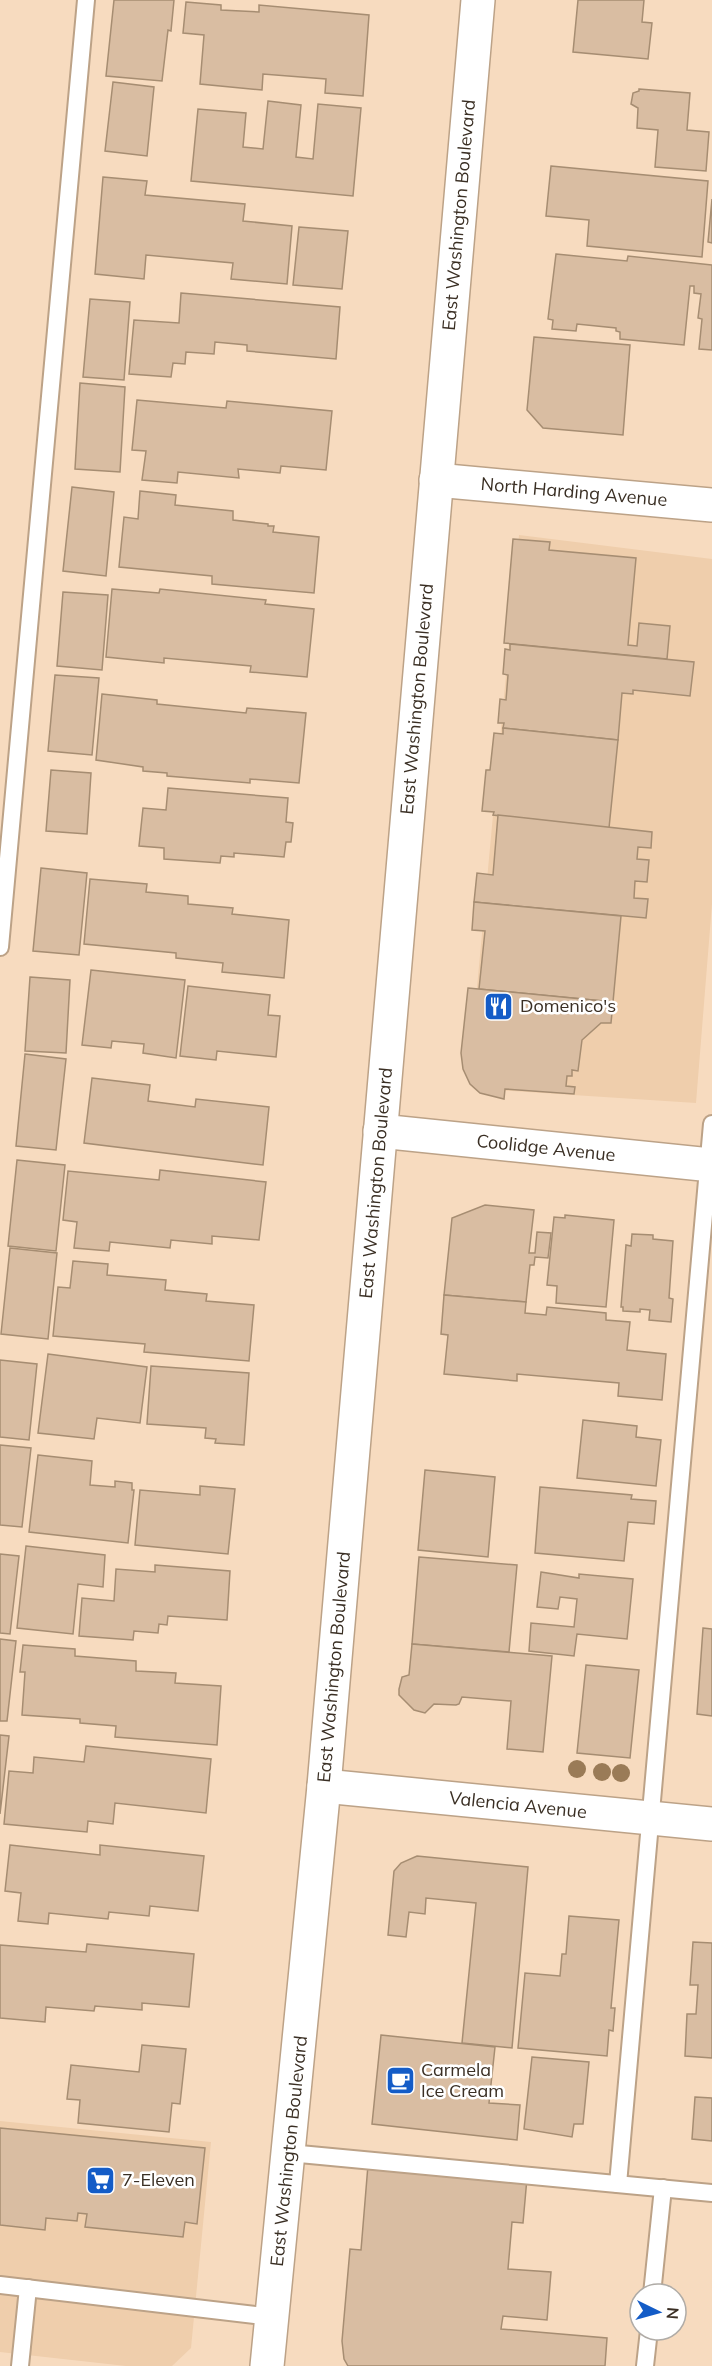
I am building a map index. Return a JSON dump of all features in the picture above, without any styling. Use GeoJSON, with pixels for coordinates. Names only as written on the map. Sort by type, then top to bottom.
{"type":"FeatureCollection","features":[{"type":"Feature","properties":{"kind":"main road","name":"East Washington Boulevard"},"geometry":{"type":"LineString","coordinates":[[267,2366],[324,1786],[478,0]]}},
{"type":"Feature","properties":{"kind":"main road","name":"North Harding Avenue"},"geometry":{"type":"LineString","coordinates":[[436,480],[712,505]]}},
{"type":"Feature","properties":{"kind":"main road","name":"Coolidge Avenue"},"geometry":{"type":"LineString","coordinates":[[380,1131],[710,1165]]}},
{"type":"Feature","properties":{"kind":"main road","name":"Valencia Avenue"},"geometry":{"type":"LineString","coordinates":[[324,1786],[712,1824]]}},
{"type":"Feature","properties":{"kind":"lane"},"geometry":{"type":"LineString","coordinates":[[0,947],[86,0]]}},
{"type":"Feature","properties":{"kind":"lane"},"geometry":{"type":"LineString","coordinates":[[618,2184],[712,1124]]}},
{"type":"Feature","properties":{"kind":"lane"},"geometry":{"type":"LineString","coordinates":[[289,2153],[712,2193]]}},
{"type":"Feature","properties":{"kind":"lane"},"geometry":{"type":"LineString","coordinates":[[653,2282],[663,2188]]}},
{"type":"Feature","properties":{"kind":"lane"},"geometry":{"type":"LineString","coordinates":[[0,2285],[272,2317]]}},
{"type":"Feature","properties":{"kind":"lane"},"geometry":{"type":"LineString","coordinates":[[20,2366],[28,2288]]}},
{"type":"Feature","properties":{"kind":"lane"},"geometry":{"type":"LineString","coordinates":[[645,2366],[648,2342]]}},
{"type":"Feature","properties":{"kind":"shaded area"},"geometry":{"type":"Polygon","coordinates":[[[519,535],[712,559],[712,904],[696,1103],[495,1090],[470,1063],[519,535]]]}},
{"type":"Feature","properties":{"kind":"shaded area"},"geometry":{"type":"Polygon","coordinates":[[[0,2121],[211,2142],[191,2348],[172,2366],[126,2366],[0,2352],[0,2121]]]}},
{"type":"Feature","properties":{"kind":"building"},"geometry":{"type":"Polygon","coordinates":[[[114,0],[174,0],[162,81],[106,76],[114,0]]]}},
{"type":"Feature","properties":{"kind":"building"},"geometry":{"type":"Polygon","coordinates":[[[578,0],[644,0],[642,22],[652,23],[648,59],[573,52],[578,0]]]}},
{"type":"Feature","properties":{"kind":"building"},"geometry":{"type":"Polygon","coordinates":[[[186,2],[221,5],[221,10],[259,12],[259,5],[369,15],[363,96],[325,93],[326,79],[263,74],[262,90],[200,84],[204,35],[183,33],[186,2]]]}},
{"type":"Feature","properties":{"kind":"building"},"geometry":{"type":"Polygon","coordinates":[[[113,82],[154,87],[147,156],[105,151],[113,82]]]}},
{"type":"Feature","properties":{"kind":"building"},"geometry":{"type":"Polygon","coordinates":[[[639,89],[690,93],[687,130],[709,132],[706,171],[655,167],[658,130],[637,128],[638,108],[631,104],[633,93],[639,89]]]}},
{"type":"Feature","properties":{"kind":"building"},"geometry":{"type":"Polygon","coordinates":[[[268,101],[301,105],[296,157],[313,159],[318,104],[361,108],[353,196],[191,181],[198,109],[246,113],[243,147],[263,149],[268,101]]]}},
{"type":"Feature","properties":{"kind":"building"},"geometry":{"type":"Polygon","coordinates":[[[551,166],[708,181],[702,257],[587,246],[589,220],[546,216],[551,166]]]}},
{"type":"Feature","properties":{"kind":"building"},"geometry":{"type":"Polygon","coordinates":[[[103,177],[147,181],[145,195],[245,204],[243,221],[292,226],[287,284],[231,279],[233,263],[146,255],[144,279],[95,274],[103,177]]]}},
{"type":"Feature","properties":{"kind":"building"},"geometry":{"type":"Polygon","coordinates":[[[712,199],[712,243],[708,242],[712,199]]]}},
{"type":"Feature","properties":{"kind":"building"},"geometry":{"type":"Polygon","coordinates":[[[299,227],[348,231],[342,289],[293,285],[299,227]]]}},
{"type":"Feature","properties":{"kind":"building"},"geometry":{"type":"Polygon","coordinates":[[[556,254],[627,261],[628,256],[712,265],[712,350],[699,349],[702,319],[698,318],[701,294],[694,293],[694,286],[690,286],[684,345],[620,339],[620,332],[616,331],[616,328],[577,324],[576,331],[552,329],[553,320],[548,319],[556,254]]]}},
{"type":"Feature","properties":{"kind":"building"},"geometry":{"type":"Polygon","coordinates":[[[181,293],[340,307],[336,359],[247,351],[247,345],[215,342],[214,354],[186,352],[185,364],[173,363],[171,377],[129,374],[134,320],[179,323],[181,293]]]}},
{"type":"Feature","properties":{"kind":"building"},"geometry":{"type":"Polygon","coordinates":[[[90,299],[130,302],[124,380],[83,377],[90,299]]]}},
{"type":"Feature","properties":{"kind":"building"},"geometry":{"type":"Polygon","coordinates":[[[534,337],[630,345],[623,435],[543,428],[527,410],[534,337]]]}},
{"type":"Feature","properties":{"kind":"building"},"geometry":{"type":"Polygon","coordinates":[[[80,383],[125,387],[120,472],[75,469],[80,383]]]}},
{"type":"Feature","properties":{"kind":"building"},"geometry":{"type":"Polygon","coordinates":[[[137,400],[226,408],[227,401],[332,411],[326,470],[281,466],[280,473],[238,469],[239,478],[178,472],[177,483],[142,480],[146,451],[132,450],[137,400]]]}},
{"type":"Feature","properties":{"kind":"building"},"geometry":{"type":"Polygon","coordinates":[[[72,487],[114,492],[106,576],[63,571],[72,487]]]}},
{"type":"Feature","properties":{"kind":"building"},"geometry":{"type":"Polygon","coordinates":[[[140,491],[176,495],[175,505],[233,511],[233,520],[268,524],[268,526],[274,526],[273,532],[319,537],[314,593],[212,584],[212,576],[119,567],[124,517],[138,519],[140,491]]]}},
{"type":"Feature","properties":{"kind":"building"},"geometry":{"type":"Polygon","coordinates":[[[513,539],[550,542],[549,550],[636,558],[628,645],[637,646],[639,623],[670,626],[667,659],[504,643],[513,539]]]}},
{"type":"Feature","properties":{"kind":"building"},"geometry":{"type":"Polygon","coordinates":[[[112,589],[159,593],[160,589],[266,600],[265,604],[314,609],[307,677],[250,672],[251,666],[164,658],[164,663],[106,657],[112,589]]]}},
{"type":"Feature","properties":{"kind":"building"},"geometry":{"type":"Polygon","coordinates":[[[63,592],[108,595],[102,670],[57,666],[63,592]]]}},
{"type":"Feature","properties":{"kind":"building"},"geometry":{"type":"Polygon","coordinates":[[[510,644],[694,662],[690,696],[633,690],[633,694],[622,693],[618,740],[503,728],[504,723],[498,723],[500,699],[506,700],[508,675],[503,674],[505,649],[510,650],[510,644]]]}},
{"type":"Feature","properties":{"kind":"building"},"geometry":{"type":"Polygon","coordinates":[[[55,675],[99,678],[92,755],[48,751],[55,675]]]}},
{"type":"Feature","properties":{"kind":"building"},"geometry":{"type":"Polygon","coordinates":[[[102,694],[157,700],[157,704],[246,713],[247,708],[306,713],[299,783],[250,779],[250,783],[167,776],[167,773],[143,771],[143,767],[96,760],[102,694]]]}},
{"type":"Feature","properties":{"kind":"building"},"geometry":{"type":"Polygon","coordinates":[[[503,728],[618,740],[609,828],[493,815],[494,812],[482,811],[486,770],[490,770],[494,733],[503,734],[503,728]]]}},
{"type":"Feature","properties":{"kind":"building"},"geometry":{"type":"Polygon","coordinates":[[[51,770],[91,773],[87,834],[46,831],[51,770]]]}},
{"type":"Feature","properties":{"kind":"building"},"geometry":{"type":"Polygon","coordinates":[[[168,788],[288,798],[286,822],[293,823],[291,842],[286,842],[284,857],[234,853],[234,857],[221,856],[220,863],[164,859],[164,848],[139,846],[143,808],[166,810],[168,788]]]}},
{"type":"Feature","properties":{"kind":"building"},"geometry":{"type":"Polygon","coordinates":[[[498,815],[652,832],[651,848],[638,847],[637,859],[649,860],[647,882],[635,881],[634,898],[648,899],[646,918],[474,902],[477,873],[493,875],[498,815]]]}},
{"type":"Feature","properties":{"kind":"building"},"geometry":{"type":"Polygon","coordinates":[[[41,868],[87,873],[79,955],[33,951],[41,868]]]}},
{"type":"Feature","properties":{"kind":"building"},"geometry":{"type":"Polygon","coordinates":[[[90,879],[147,884],[146,892],[188,896],[188,904],[233,908],[232,914],[289,920],[284,978],[222,972],[223,963],[176,958],[176,953],[84,944],[90,879]]]}},
{"type":"Feature","properties":{"kind":"building"},"geometry":{"type":"Polygon","coordinates":[[[474,902],[621,916],[613,1002],[479,989],[485,931],[472,930],[474,902]]]}},
{"type":"Feature","properties":{"kind":"building"},"geometry":{"type":"Polygon","coordinates":[[[91,970],[185,980],[176,1058],[143,1053],[144,1044],[112,1041],[111,1048],[82,1045],[91,970]]]}},
{"type":"Feature","properties":{"kind":"building"},"geometry":{"type":"Polygon","coordinates":[[[30,977],[70,980],[66,1053],[25,1051],[30,977]]]}},
{"type":"Feature","properties":{"kind":"building"},"geometry":{"type":"Polygon","coordinates":[[[188,986],[270,995],[268,1015],[280,1016],[276,1057],[217,1051],[216,1060],[180,1056],[188,986]]]}},
{"type":"Feature","properties":{"kind":"building"},"geometry":{"type":"Polygon","coordinates":[[[468,988],[613,1002],[611,1023],[601,1023],[582,1040],[578,1071],[572,1070],[572,1076],[567,1076],[566,1086],[575,1087],[574,1094],[505,1089],[504,1099],[480,1093],[470,1084],[463,1069],[461,1053],[468,988]]]}},
{"type":"Feature","properties":{"kind":"building"},"geometry":{"type":"Polygon","coordinates":[[[25,1054],[66,1059],[56,1150],[16,1146],[25,1054]]]}},
{"type":"Feature","properties":{"kind":"building"},"geometry":{"type":"Polygon","coordinates":[[[92,1078],[150,1085],[148,1101],[195,1107],[196,1099],[269,1107],[263,1165],[84,1143],[92,1078]]]}},
{"type":"Feature","properties":{"kind":"building"},"geometry":{"type":"Polygon","coordinates":[[[17,1160],[65,1165],[56,1251],[8,1246],[17,1160]]]}},
{"type":"Feature","properties":{"kind":"building"},"geometry":{"type":"Polygon","coordinates":[[[160,1170],[266,1182],[259,1240],[212,1236],[212,1244],[171,1240],[170,1248],[110,1242],[109,1251],[74,1248],[77,1222],[63,1220],[68,1171],[159,1180],[160,1170]]]}},
{"type":"Feature","properties":{"kind":"building"},"geometry":{"type":"Polygon","coordinates":[[[485,1205],[534,1210],[529,1253],[535,1253],[537,1232],[551,1233],[548,1258],[535,1257],[534,1265],[530,1265],[526,1302],[444,1295],[452,1218],[485,1205]]]}},
{"type":"Feature","properties":{"kind":"building"},"geometry":{"type":"Polygon","coordinates":[[[565,1215],[614,1220],[606,1307],[556,1303],[557,1286],[547,1285],[554,1217],[565,1218],[565,1215]]]}},
{"type":"Feature","properties":{"kind":"building"},"geometry":{"type":"Polygon","coordinates":[[[632,1234],[653,1235],[653,1239],[673,1241],[669,1298],[673,1299],[671,1322],[649,1320],[650,1310],[623,1311],[621,1307],[626,1245],[631,1246],[632,1234]]]}},
{"type":"Feature","properties":{"kind":"building"},"geometry":{"type":"Polygon","coordinates":[[[10,1248],[57,1253],[48,1339],[1,1334],[10,1248]]]}},
{"type":"Feature","properties":{"kind":"building"},"geometry":{"type":"Polygon","coordinates":[[[73,1261],[108,1264],[107,1275],[166,1280],[165,1290],[207,1294],[206,1301],[254,1305],[249,1361],[144,1352],[145,1344],[53,1336],[58,1287],[70,1288],[73,1261]]]}},
{"type":"Feature","properties":{"kind":"building"},"geometry":{"type":"Polygon","coordinates":[[[444,1295],[526,1302],[525,1313],[546,1315],[547,1307],[606,1313],[606,1320],[630,1322],[627,1350],[666,1354],[662,1400],[618,1396],[619,1383],[517,1374],[517,1381],[444,1374],[448,1335],[441,1334],[444,1295]]]}},
{"type":"Feature","properties":{"kind":"building"},"geometry":{"type":"Polygon","coordinates":[[[48,1354],[147,1367],[140,1423],[97,1418],[94,1439],[38,1433],[48,1354]]]}},
{"type":"Feature","properties":{"kind":"building"},"geometry":{"type":"Polygon","coordinates":[[[0,1360],[37,1364],[29,1440],[0,1437],[0,1360]]]}},
{"type":"Feature","properties":{"kind":"building"},"geometry":{"type":"Polygon","coordinates":[[[151,1366],[249,1373],[244,1445],[215,1443],[216,1439],[205,1438],[206,1428],[147,1424],[151,1366]]]}},
{"type":"Feature","properties":{"kind":"building"},"geometry":{"type":"Polygon","coordinates":[[[583,1420],[637,1426],[636,1437],[661,1440],[656,1486],[577,1478],[583,1420]]]}},
{"type":"Feature","properties":{"kind":"building"},"geometry":{"type":"Polygon","coordinates":[[[0,1445],[31,1448],[22,1527],[0,1525],[0,1445]]]}},
{"type":"Feature","properties":{"kind":"building"},"geometry":{"type":"Polygon","coordinates":[[[38,1455],[92,1461],[90,1485],[115,1487],[115,1481],[132,1483],[132,1490],[134,1490],[128,1543],[29,1532],[38,1455]]]}},
{"type":"Feature","properties":{"kind":"building"},"geometry":{"type":"Polygon","coordinates":[[[425,1470],[495,1477],[488,1557],[418,1550],[425,1470]]]}},
{"type":"Feature","properties":{"kind":"building"},"geometry":{"type":"Polygon","coordinates":[[[200,1486],[235,1489],[228,1554],[135,1545],[140,1490],[200,1495],[200,1486]]]}},
{"type":"Feature","properties":{"kind":"building"},"geometry":{"type":"Polygon","coordinates":[[[540,1487],[632,1495],[631,1499],[656,1501],[654,1524],[628,1522],[624,1561],[535,1553],[540,1487]]]}},
{"type":"Feature","properties":{"kind":"building"},"geometry":{"type":"Polygon","coordinates":[[[26,1546],[105,1555],[103,1587],[78,1584],[73,1634],[17,1628],[26,1546]]]}},
{"type":"Feature","properties":{"kind":"building"},"geometry":{"type":"Polygon","coordinates":[[[0,1554],[19,1556],[10,1634],[0,1633],[0,1554]]]}},
{"type":"Feature","properties":{"kind":"building"},"geometry":{"type":"Polygon","coordinates":[[[419,1557],[517,1565],[509,1652],[412,1644],[419,1557]]]}},
{"type":"Feature","properties":{"kind":"building"},"geometry":{"type":"Polygon","coordinates":[[[155,1565],[230,1571],[227,1620],[168,1616],[167,1625],[159,1624],[158,1633],[134,1631],[133,1640],[79,1636],[82,1598],[114,1601],[116,1569],[155,1572],[155,1565]]]}},
{"type":"Feature","properties":{"kind":"building"},"geometry":{"type":"Polygon","coordinates":[[[541,1572],[579,1578],[579,1574],[633,1579],[627,1639],[577,1634],[574,1656],[529,1651],[531,1623],[574,1627],[577,1599],[560,1597],[558,1609],[537,1607],[541,1572]]]}},
{"type":"Feature","properties":{"kind":"building"},"geometry":{"type":"Polygon","coordinates":[[[703,1628],[712,1629],[712,1716],[697,1714],[703,1628]]]}},
{"type":"Feature","properties":{"kind":"building"},"geometry":{"type":"Polygon","coordinates":[[[0,1639],[16,1641],[7,1721],[0,1721],[0,1639]]]}},
{"type":"Feature","properties":{"kind":"building"},"geometry":{"type":"Polygon","coordinates":[[[412,1644],[552,1656],[543,1752],[507,1749],[511,1701],[462,1697],[456,1705],[434,1704],[425,1713],[414,1710],[399,1695],[402,1677],[409,1675],[412,1644]]]}},
{"type":"Feature","properties":{"kind":"building"},"geometry":{"type":"Polygon","coordinates":[[[23,1645],[75,1649],[75,1656],[136,1661],[136,1671],[176,1673],[175,1683],[221,1686],[217,1745],[115,1737],[116,1726],[80,1723],[80,1719],[22,1715],[25,1672],[20,1672],[23,1645]]]}},
{"type":"Feature","properties":{"kind":"building"},"geometry":{"type":"Polygon","coordinates":[[[586,1665],[639,1670],[630,1758],[577,1753],[586,1665]]]}},
{"type":"Feature","properties":{"kind":"building"},"geometry":{"type":"Polygon","coordinates":[[[0,1735],[9,1736],[0,1814],[0,1735]]]}},
{"type":"Feature","properties":{"kind":"building"},"geometry":{"type":"Polygon","coordinates":[[[86,1746],[211,1759],[206,1813],[115,1803],[113,1824],[88,1821],[87,1832],[4,1824],[9,1771],[33,1773],[34,1757],[84,1762],[86,1746]]]}},
{"type":"Feature","properties":{"kind":"building"},"geometry":{"type":"Polygon","coordinates":[[[10,1845],[100,1855],[100,1845],[204,1856],[198,1911],[150,1906],[149,1916],[109,1912],[108,1919],[49,1913],[48,1924],[18,1921],[21,1893],[5,1891],[10,1845]]]}},
{"type":"Feature","properties":{"kind":"building"},"geometry":{"type":"Polygon","coordinates":[[[417,1856],[528,1867],[512,2048],[462,2043],[476,1903],[426,1898],[425,1914],[409,1912],[406,1937],[388,1935],[394,1871],[401,1863],[417,1856]]]}},
{"type":"Feature","properties":{"kind":"building"},"geometry":{"type":"Polygon","coordinates":[[[569,1916],[619,1920],[611,2008],[615,2008],[613,2031],[609,2030],[607,2056],[518,2048],[525,1973],[560,1976],[562,1954],[566,1954],[569,1916]]]}},
{"type":"Feature","properties":{"kind":"building"},"geometry":{"type":"Polygon","coordinates":[[[693,1942],[712,1943],[712,2058],[685,2056],[687,2014],[696,2014],[698,1985],[690,1985],[693,1942]]]}},
{"type":"Feature","properties":{"kind":"building"},"geometry":{"type":"Polygon","coordinates":[[[87,1944],[194,1954],[189,2007],[142,2003],[142,2010],[95,2006],[94,2011],[46,2007],[45,2022],[0,2018],[0,1945],[86,1952],[87,1944]]]}},
{"type":"Feature","properties":{"kind":"building"},"geometry":{"type":"Polygon","coordinates":[[[381,2035],[495,2047],[489,2103],[520,2105],[517,2140],[372,2124],[381,2035]]]}},
{"type":"Feature","properties":{"kind":"building"},"geometry":{"type":"Polygon","coordinates":[[[142,2045],[186,2049],[180,2104],[172,2103],[169,2132],[78,2123],[80,2100],[67,2099],[71,2065],[139,2072],[142,2045]]]}},
{"type":"Feature","properties":{"kind":"building"},"geometry":{"type":"Polygon","coordinates":[[[532,2057],[589,2062],[583,2124],[574,2124],[572,2137],[524,2129],[532,2057]]]}},
{"type":"Feature","properties":{"kind":"building"},"geometry":{"type":"Polygon","coordinates":[[[695,2097],[712,2098],[712,2141],[692,2139],[695,2097]]]}},
{"type":"Feature","properties":{"kind":"building","name":"7-Eleven"},"geometry":{"type":"Polygon","coordinates":[[[0,2128],[205,2148],[197,2224],[185,2222],[183,2237],[85,2227],[87,2214],[78,2213],[77,2221],[46,2218],[45,2230],[0,2225],[0,2128]]]}},
{"type":"Feature","properties":{"kind":"building"},"geometry":{"type":"Polygon","coordinates":[[[368,2165],[527,2178],[523,2223],[512,2222],[508,2269],[551,2272],[547,2320],[503,2316],[501,2329],[607,2338],[605,2366],[348,2366],[344,2359],[342,2341],[350,2249],[361,2250],[368,2165]]]}},
{"type":"Feature","properties":{"kind":"place","name":"Domenico's"},"geometry":{"type":"Point","coordinates":[499,1006]}},
{"type":"Feature","properties":{"kind":"place","name":"Carmela Ice Cream"},"geometry":{"type":"Point","coordinates":[400,2080]}},
{"type":"Feature","properties":{"kind":"place","name":"7-Eleven"},"geometry":{"type":"Point","coordinates":[101,2180]}}]}
